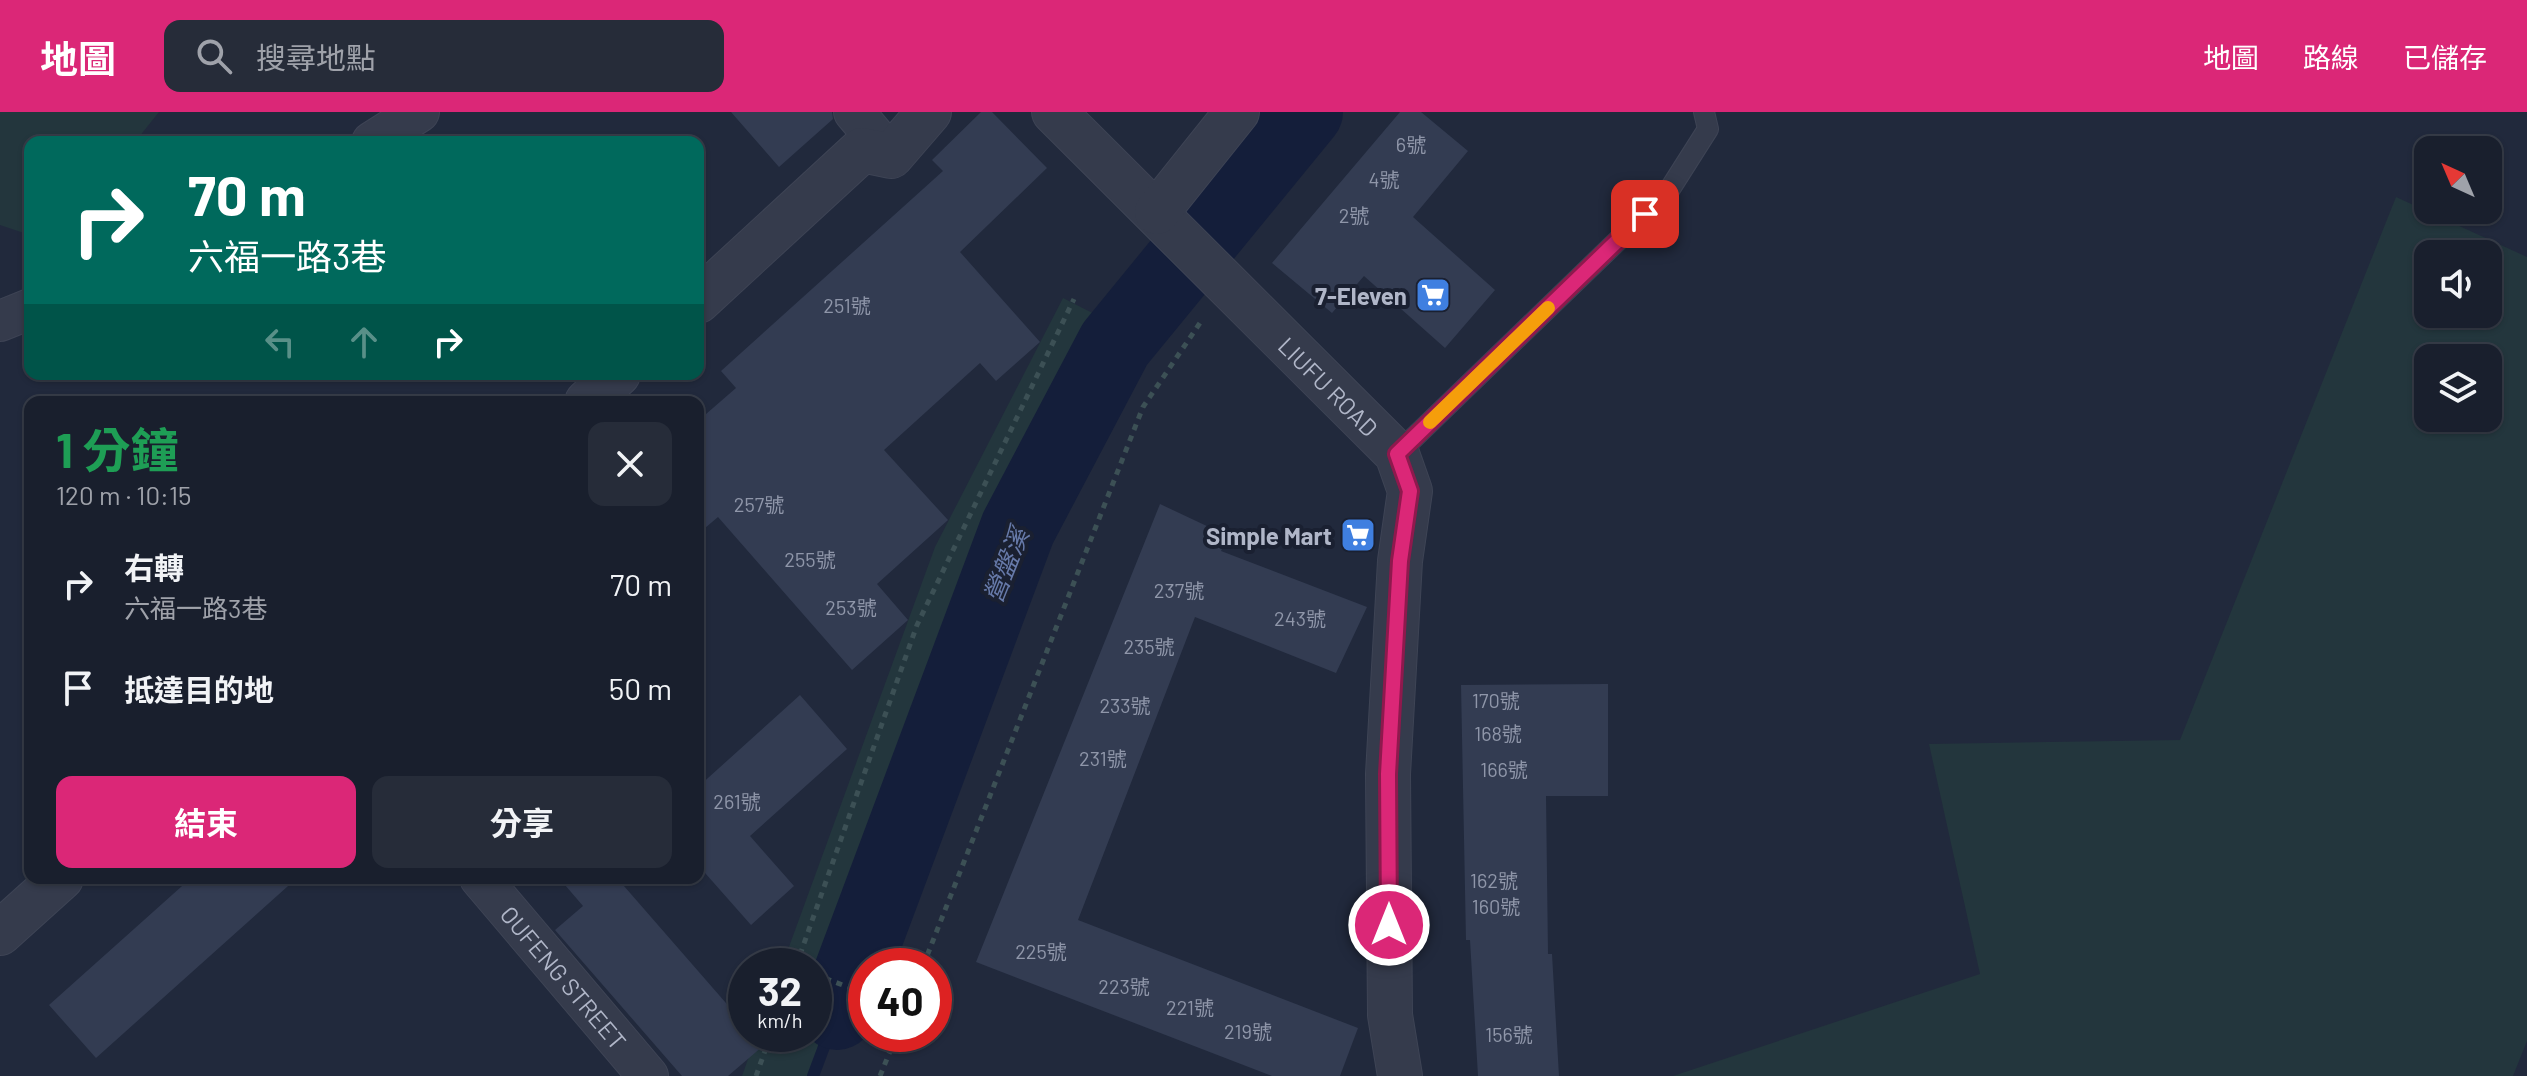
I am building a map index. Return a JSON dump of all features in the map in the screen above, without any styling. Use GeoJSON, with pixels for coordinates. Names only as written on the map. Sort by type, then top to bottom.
{"type":"FeatureCollection","features":[{"type":"Feature","properties":{"kind":"street"},"geometry":{"type":"LineString","coordinates":[[381,136],[419,112]]}},
{"type":"Feature","properties":{"kind":"street"},"geometry":{"type":"LineString","coordinates":[[854,112],[891,156]]}},
{"type":"Feature","properties":{"kind":"street"},"geometry":{"type":"LineString","coordinates":[[891,156],[929,112]]}},
{"type":"Feature","properties":{"kind":"street"},"geometry":{"type":"LineString","coordinates":[[1054,112],[1158,214],[1237,112]]}},
{"type":"Feature","properties":{"kind":"street"},"geometry":{"type":"LineString","coordinates":[[704,295],[862,150],[891,156]]}},
{"type":"Feature","properties":{"kind":"street","name":"LIUFU ROAD"},"geometry":{"type":"LineString","coordinates":[[1158,214],[1397,454],[1410,491],[1400,561],[1388,774],[1390,1015],[1400,1076]]}},
{"type":"Feature","properties":{"kind":"street"},"geometry":{"type":"LineString","coordinates":[[0,321],[24,311]]}},
{"type":"Feature","properties":{"kind":"street"},"geometry":{"type":"LineString","coordinates":[[594,396],[611,380]]}},
{"type":"Feature","properties":{"kind":"street"},"geometry":{"type":"LineString","coordinates":[[0,933],[54,884]]}},
{"type":"Feature","properties":{"kind":"street","name":"OUFENG STREET"},"geometry":{"type":"LineString","coordinates":[[485,884],[648,1076]]}},
{"type":"Feature","properties":{"kind":"lane"},"geometry":{"type":"LineString","coordinates":[[1397,454],[1668,192],[1708,129],[1704,112]]}},
{"type":"Feature","properties":{"kind":"path"},"geometry":{"type":"LineString","coordinates":[[930,948],[1143,407],[1226,282]]}},
{"type":"Feature","properties":{"kind":"path"},"geometry":{"type":"LineString","coordinates":[[802,948],[917,625],[1074,299]]}},
{"type":"Feature","properties":{"kind":"path"},"geometry":{"type":"LineString","coordinates":[[756,1076],[765,1052]]}},
{"type":"Feature","properties":{"kind":"path"},"geometry":{"type":"LineString","coordinates":[[880,1076],[890,1052]]}},
{"type":"Feature","properties":{"kind":"shaded area"},"geometry":{"type":"Polygon","coordinates":[[[0,112],[159,112],[140,136],[24,136],[24,233],[0,225],[0,112]]]}},
{"type":"Feature","properties":{"kind":"shaded area"},"geometry":{"type":"Polygon","coordinates":[[[2396,197],[2414,205],[2414,224],[2455,224],[2490,240],[2414,240],[2414,328],[2502,328],[2502,246],[2527,257],[2527,1041],[2513,1076],[1673,1076],[1980,974],[1929,744],[2180,740],[2396,197]]]}},
{"type":"Feature","properties":{"kind":"shaded area"},"geometry":{"type":"Polygon","coordinates":[[[1063,298],[1120,327],[1017,528],[858,948],[848,948],[848,973],[832,1015],[832,948],[789,948],[935,547],[1063,298]]]}},
{"type":"Feature","properties":{"kind":"shaded area"},"geometry":{"type":"Polygon","coordinates":[[[751,1052],[818,1052],[809,1076],[742,1076],[751,1052]]]}},
{"type":"Feature","properties":{"kind":"building"},"geometry":{"type":"Polygon","coordinates":[[[731,112],[832,112],[833,119],[779,167],[731,112]]]}},
{"type":"Feature","properties":{"kind":"building"},"geometry":{"type":"Polygon","coordinates":[[[981,112],[992,112],[1047,168],[960,252],[1040,342],[996,381],[980,363],[884,450],[948,520],[877,584],[908,620],[852,670],[718,517],[704,529],[704,416],[736,388],[721,371],[943,171],[932,160],[981,112]]]}},
{"type":"Feature","properties":{"kind":"building"},"geometry":{"type":"Polygon","coordinates":[[[1400,112],[1421,112],[1468,151],[1413,217],[1495,290],[1445,348],[1364,276],[1332,313],[1272,263],[1400,112]]]}},
{"type":"Feature","properties":{"kind":"building"},"geometry":{"type":"Polygon","coordinates":[[[1160,504],[1228,536],[1221,551],[1367,607],[1336,673],[1195,617],[1078,920],[1358,1028],[1340,1076],[1272,1076],[976,962],[1160,504]]]}},
{"type":"Feature","properties":{"kind":"building"},"geometry":{"type":"Polygon","coordinates":[[[1608,684],[1608,796],[1546,796],[1548,954],[1552,954],[1559,1076],[1478,1076],[1470,940],[1466,940],[1461,685],[1608,684]]]}},
{"type":"Feature","properties":{"kind":"building"},"geometry":{"type":"Polygon","coordinates":[[[800,695],[847,749],[750,836],[794,886],[751,925],[704,872],[704,782],[800,695]]]}},
{"type":"Feature","properties":{"kind":"building"},"geometry":{"type":"Polygon","coordinates":[[[184,884],[290,884],[96,1058],[49,1005],[184,884]]]}},
{"type":"Feature","properties":{"kind":"building"},"geometry":{"type":"Polygon","coordinates":[[[564,884],[622,884],[728,1005],[728,1052],[756,1052],[728,1076],[682,1076],[555,930],[583,906],[564,884]]]}},
{"type":"Feature","properties":{"kind":"waterway","name":"營盤溪"},"geometry":{"type":"LineString","coordinates":[[837,1012],[1018,528],[1115,344],[1305,112]]}},
{"type":"Feature","properties":{"kind":"waterway","name":"營盤溪"},"geometry":{"type":"LineString","coordinates":[[813,1076],[837,1012]]}},
{"type":"Feature","properties":{"kind":"slow traffic"},"geometry":{"type":"LineString","coordinates":[[1430,422],[1548,308]]}},
{"type":"Feature","properties":{"kind":"place","name":"7-Eleven"},"geometry":{"type":"Point","coordinates":[1433,295]}},
{"type":"Feature","properties":{"kind":"place","name":"Simple Mart"},"geometry":{"type":"Point","coordinates":[1358,535]}},
{"type":"Feature","properties":{"kind":"route"},"geometry":{"type":"LineString","coordinates":[[1389,925],[1388,774],[1400,561],[1410,491],[1397,454],[1645,214]]}}]}
